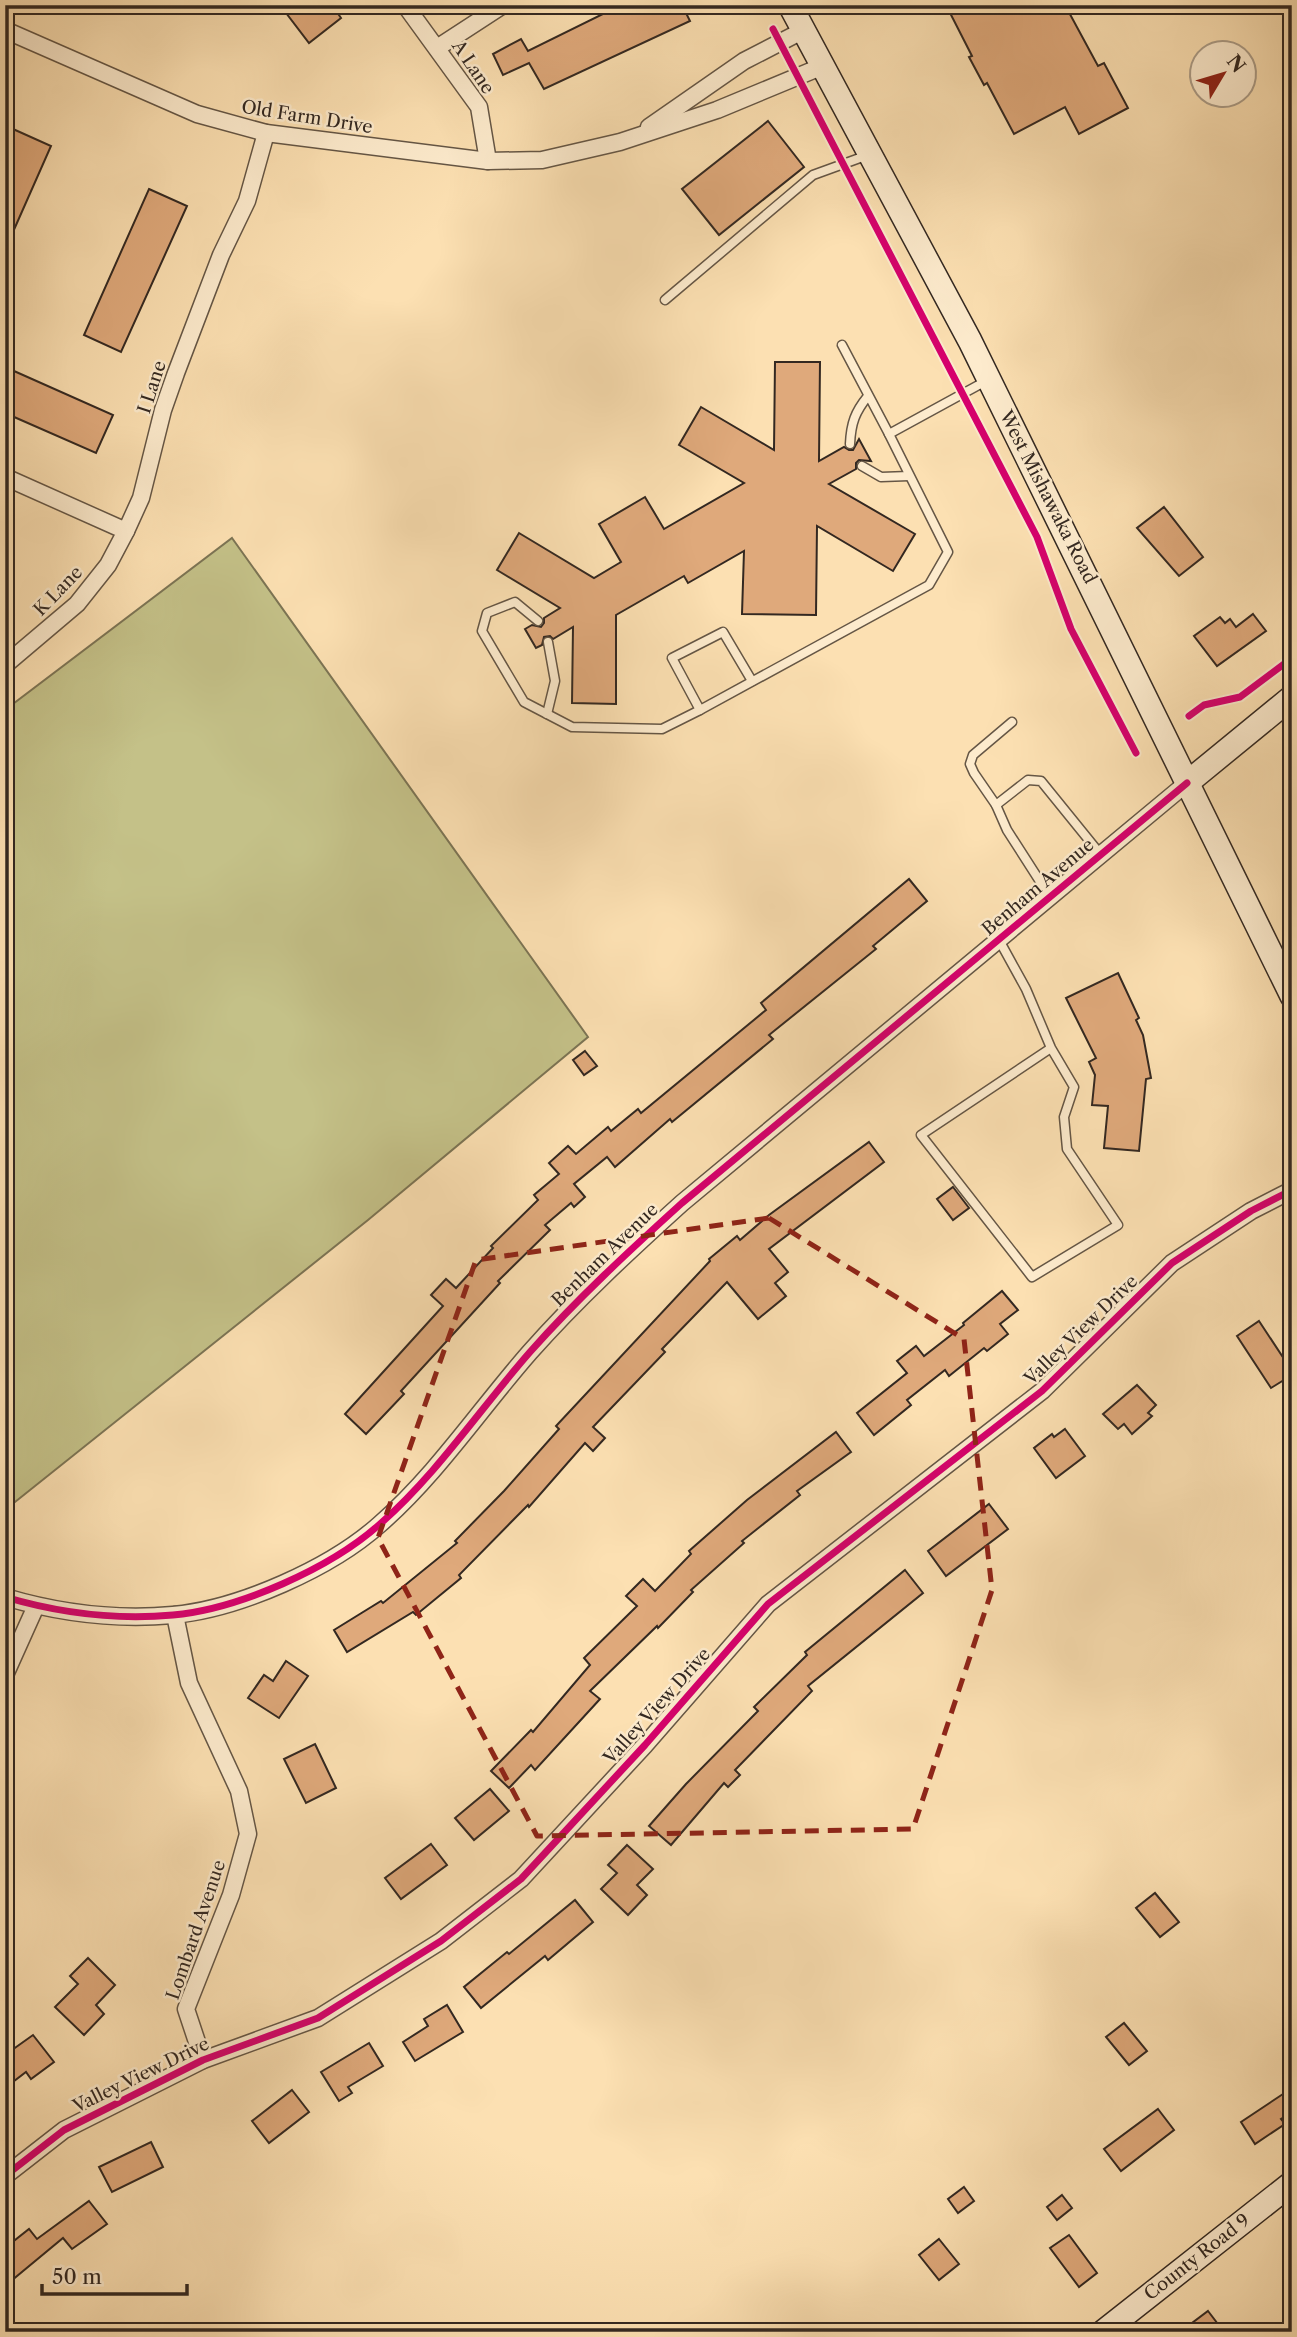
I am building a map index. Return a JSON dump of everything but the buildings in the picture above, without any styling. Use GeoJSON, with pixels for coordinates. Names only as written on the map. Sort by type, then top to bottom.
{"type":"FeatureCollection","features":[{"type":"Feature","properties":{"kind":"main road","name":"West Mishawaka Road"},"geometry":{"type":"LineString","coordinates":[[790,5],[971,341],[1290,988]]}},
{"type":"Feature","properties":{"kind":"main road","name":"Benham Avenue"},"geometry":{"type":"LineString","coordinates":[[1187,783],[1292,697]]}},
{"type":"Feature","properties":{"kind":"main road","name":"County Road 9"},"geometry":{"type":"LineString","coordinates":[[1103,2332],[1292,2183]]}},
{"type":"Feature","properties":{"kind":"street","name":"A Lane"},"geometry":{"type":"LineString","coordinates":[[405,5],[479,107],[488,161]]}},
{"type":"Feature","properties":{"kind":"street"},"geometry":{"type":"LineString","coordinates":[[437,48],[503,5]]}},
{"type":"Feature","properties":{"kind":"street","name":"Old Farm Drive"},"geometry":{"type":"LineString","coordinates":[[5,30],[197,114],[266,133],[488,161],[542,159],[620,142],[717,110],[823,66]]}},
{"type":"Feature","properties":{"kind":"street","name":"Old Farm Drive"},"geometry":{"type":"LineString","coordinates":[[620,142],[658,121],[744,61],[804,30]]}},
{"type":"Feature","properties":{"kind":"street","name":"I Lane"},"geometry":{"type":"LineString","coordinates":[[125,531],[141,498],[163,410],[176,373],[221,255],[247,201],[266,133]]}},
{"type":"Feature","properties":{"kind":"street"},"geometry":{"type":"LineString","coordinates":[[5,477],[125,531]]}},
{"type":"Feature","properties":{"kind":"street","name":"K Lane"},"geometry":{"type":"LineString","coordinates":[[5,665],[77,604],[108,565],[125,531]]}},
{"type":"Feature","properties":{"kind":"street","name":"Benham Avenue"},"geometry":{"type":"LineString","coordinates":[[5,1597],[36,1606],[132,1616],[175,1615],[213,1607],[271,1588],[308,1572],[344,1551],[379,1526],[408,1497],[531,1352],[630,1250],[682,1203],[1187,783]]}},
{"type":"Feature","properties":{"kind":"street","name":"Valley View Drive"},"geometry":{"type":"LineString","coordinates":[[5,2176],[64,2130],[203,2060],[318,2018],[441,1941],[521,1879],[645,1745],[768,1604],[1041,1391],[1172,1263],[1251,1211],[1292,1190]]}},
{"type":"Feature","properties":{"kind":"street"},"geometry":{"type":"LineString","coordinates":[[5,1675],[36,1606]]}},
{"type":"Feature","properties":{"kind":"street","name":"Lombard Avenue"},"geometry":{"type":"LineString","coordinates":[[175,1615],[189,1683],[239,1791],[248,1834],[231,1895],[186,2009],[203,2060]]}},
{"type":"Feature","properties":{"kind":"lane"},"geometry":{"type":"LineString","coordinates":[[666,300],[813,175],[870,154]]}},
{"type":"Feature","properties":{"kind":"lane"},"geometry":{"type":"LineString","coordinates":[[538,621],[515,602],[488,613],[482,631],[524,702],[572,727],[662,729],[929,586],[948,552],[842,345]]}},
{"type":"Feature","properties":{"kind":"lane"},"geometry":{"type":"LineString","coordinates":[[889,433],[989,379]]}},
{"type":"Feature","properties":{"kind":"lane"},"geometry":{"type":"LineString","coordinates":[[850,444],[851,424],[856,411],[868,396]]}},
{"type":"Feature","properties":{"kind":"lane"},"geometry":{"type":"LineString","coordinates":[[862,466],[881,477],[909,476]]}},
{"type":"Feature","properties":{"kind":"lane"},"geometry":{"type":"LineString","coordinates":[[700,710],[672,658],[723,632],[752,681]]}},
{"type":"Feature","properties":{"kind":"lane"},"geometry":{"type":"LineString","coordinates":[[547,714],[555,681],[548,642]]}},
{"type":"Feature","properties":{"kind":"lane"},"geometry":{"type":"LineString","coordinates":[[1012,722],[973,755],[970,764],[1050,898]]}},
{"type":"Feature","properties":{"kind":"lane"},"geometry":{"type":"LineString","coordinates":[[996,805],[1028,780],[1041,781],[1101,855]]}},
{"type":"Feature","properties":{"kind":"lane"},"geometry":{"type":"LineString","coordinates":[[999,940],[1027,989],[1051,1048],[1074,1087],[1064,1117],[1067,1149],[1118,1225],[1032,1277],[921,1135],[1051,1048]]}},
{"type":"Feature","properties":{"kind":"highlighted area"},"geometry":{"type":"Polygon","coordinates":[[[769,1218],[964,1339],[992,1590],[913,1829],[537,1836],[378,1538],[476,1260],[769,1218]]]}},
{"type":"Feature","properties":{"kind":"shaded area"},"geometry":{"type":"Polygon","coordinates":[[[232,538],[588,1037],[368,1220],[5,1510],[5,710],[232,538]]]}},
{"type":"Feature","properties":{"kind":"cycle path"},"geometry":{"type":"LineString","coordinates":[[773,29],[1037,537],[1071,629],[1136,753]]}},
{"type":"Feature","properties":{"kind":"cycle path"},"geometry":{"type":"LineString","coordinates":[[1189,716],[1204,705],[1240,697],[1292,658]]}},
{"type":"Feature","properties":{"kind":"cycle path"},"geometry":{"type":"LineString","coordinates":[[5,1597],[67,1611],[109,1616],[173,1615],[199,1611],[283,1584],[310,1571],[360,1540],[401,1505],[420,1484],[548,1332],[662,1221],[1187,783]]}},
{"type":"Feature","properties":{"kind":"cycle path"},"geometry":{"type":"LineString","coordinates":[[5,2176],[64,2130],[203,2060],[318,2018],[441,1941],[521,1879],[645,1745],[768,1604],[1042,1391],[1172,1263],[1251,1211],[1292,1190]]}}]}
